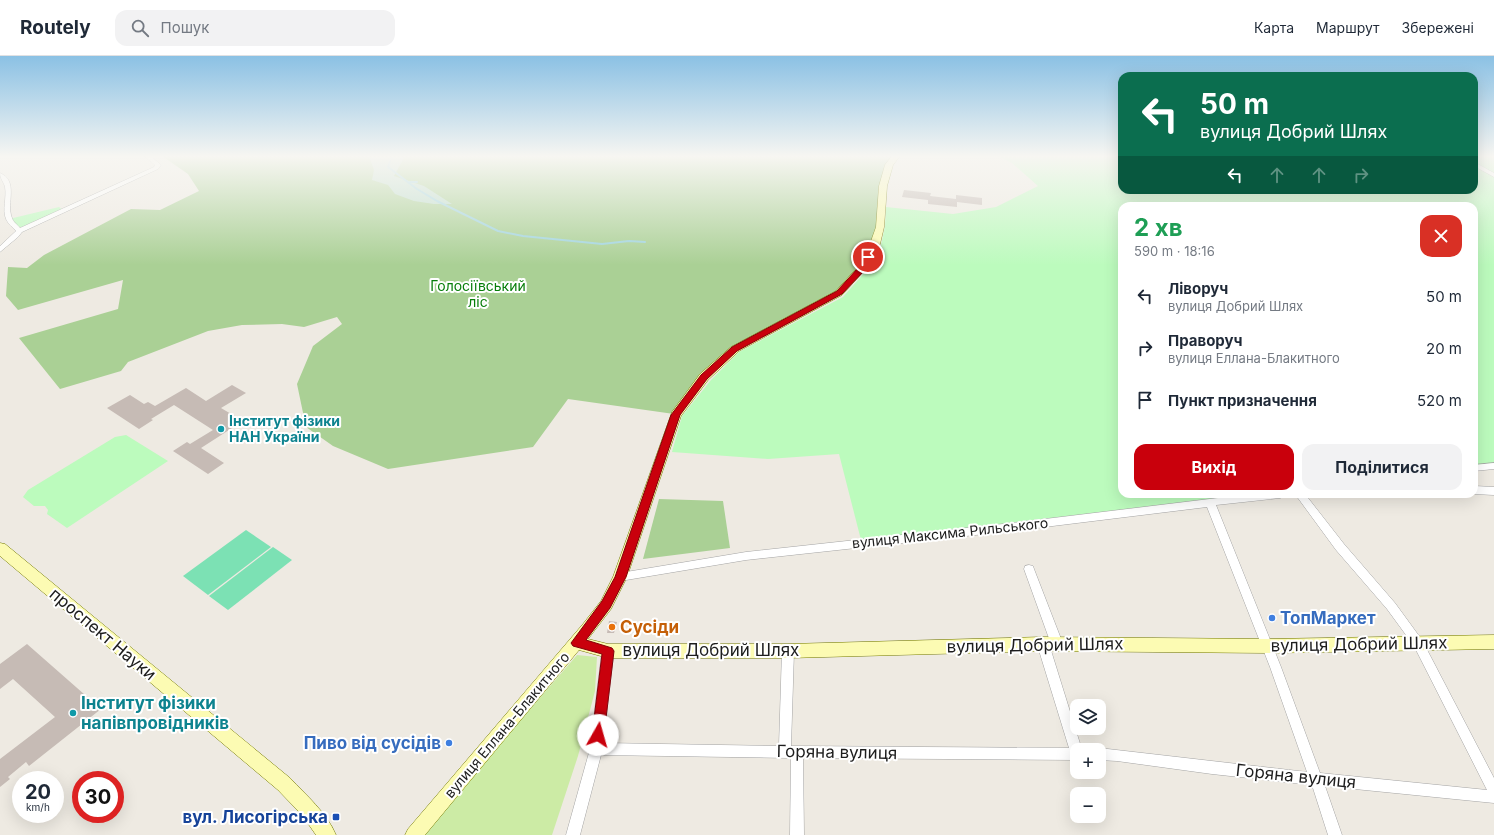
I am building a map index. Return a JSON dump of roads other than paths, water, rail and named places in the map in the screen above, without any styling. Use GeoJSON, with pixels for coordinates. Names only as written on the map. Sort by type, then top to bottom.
{"type":"FeatureCollection","features":[{"type":"Feature","properties":{"kind":"street"},"geometry":{"type":"LineString","coordinates":[[8,192],[8,216],[12,224],[17,227],[19,231]]}},
{"type":"Feature","properties":{"kind":"street"},"geometry":{"type":"LineString","coordinates":[[0,250],[16,236],[19,231],[103,192]]}},
{"type":"Feature","properties":{"kind":"street","name":"вулиця Еллана-Блакитного"},"geometry":{"type":"LineString","coordinates":[[414,835],[577,643],[606,605],[620,577],[676,415],[704,377],[734,349],[839,292],[860,270],[875,244],[880,227],[883,192]]}},
{"type":"Feature","properties":{"kind":"street"},"geometry":{"type":"LineString","coordinates":[[1478,468],[1494,466]]}},
{"type":"Feature","properties":{"kind":"street"},"geometry":{"type":"LineString","coordinates":[[1478,490],[1494,490]]}},
{"type":"Feature","properties":{"kind":"street","name":"вулиця Максима Рильського"},"geometry":{"type":"LineString","coordinates":[[620,577],[746,556],[1012,527],[1245,498]]}},
{"type":"Feature","properties":{"kind":"street"},"geometry":{"type":"LineString","coordinates":[[1303,498],[1340,547],[1391,606],[1418,642],[1494,791]]}},
{"type":"Feature","properties":{"kind":"street"},"geometry":{"type":"LineString","coordinates":[[1210,502],[1268,646],[1335,835]]}},
{"type":"Feature","properties":{"kind":"street","name":"проспект Науки"},"geometry":{"type":"LineString","coordinates":[[0,548],[284,784],[308,809],[327,835]]}},
{"type":"Feature","properties":{"kind":"street"},"geometry":{"type":"LineString","coordinates":[[1029,569],[1050,644],[1074,743]]}},
{"type":"Feature","properties":{"kind":"street","name":"вулиця Добрий Шлях"},"geometry":{"type":"LineString","coordinates":[[577,643],[608,651],[788,651],[1050,644],[1268,646],[1418,642],[1494,642]]}},
{"type":"Feature","properties":{"kind":"street"},"geometry":{"type":"LineString","coordinates":[[573,835],[596,749],[608,651]]}},
{"type":"Feature","properties":{"kind":"street"},"geometry":{"type":"LineString","coordinates":[[788,651],[791,752],[797,835]]}},
{"type":"Feature","properties":{"kind":"street","name":"Горяна вулиця"},"geometry":{"type":"LineString","coordinates":[[596,749],[1070,754]]}},
{"type":"Feature","properties":{"kind":"street","name":"Горяна вулиця"},"geometry":{"type":"LineString","coordinates":[[1106,754],[1212,768],[1494,797]]}},
{"type":"Feature","properties":{"kind":"waterway"},"geometry":{"type":"LineString","coordinates":[[423,192],[498,231],[523,236],[602,244],[629,241],[645,242]]}},
{"type":"Feature","properties":{"kind":"place","name":"Інститут фізики НАН України"},"geometry":{"type":"Point","coordinates":[221,429]}},
{"type":"Feature","properties":{"kind":"place","name":"ТопМаркет"},"geometry":{"type":"Point","coordinates":[1272,618]}},
{"type":"Feature","properties":{"kind":"place","name":"Сусіди"},"geometry":{"type":"Point","coordinates":[612,627]}},
{"type":"Feature","properties":{"kind":"place","name":"Інститут фізики напівпровідників"},"geometry":{"type":"Point","coordinates":[73,713]}},
{"type":"Feature","properties":{"kind":"place","name":"Пиво від сусідів"},"geometry":{"type":"Point","coordinates":[449,743]}},
{"type":"Feature","properties":{"kind":"place","name":"вул. Лисогірська"},"geometry":{"type":"Point","coordinates":[336,817]}},
{"type":"Feature","properties":{"kind":"park label","name":"Голосіївський ліс"},"geometry":{"type":"Point","coordinates":[478,294]}}]}
